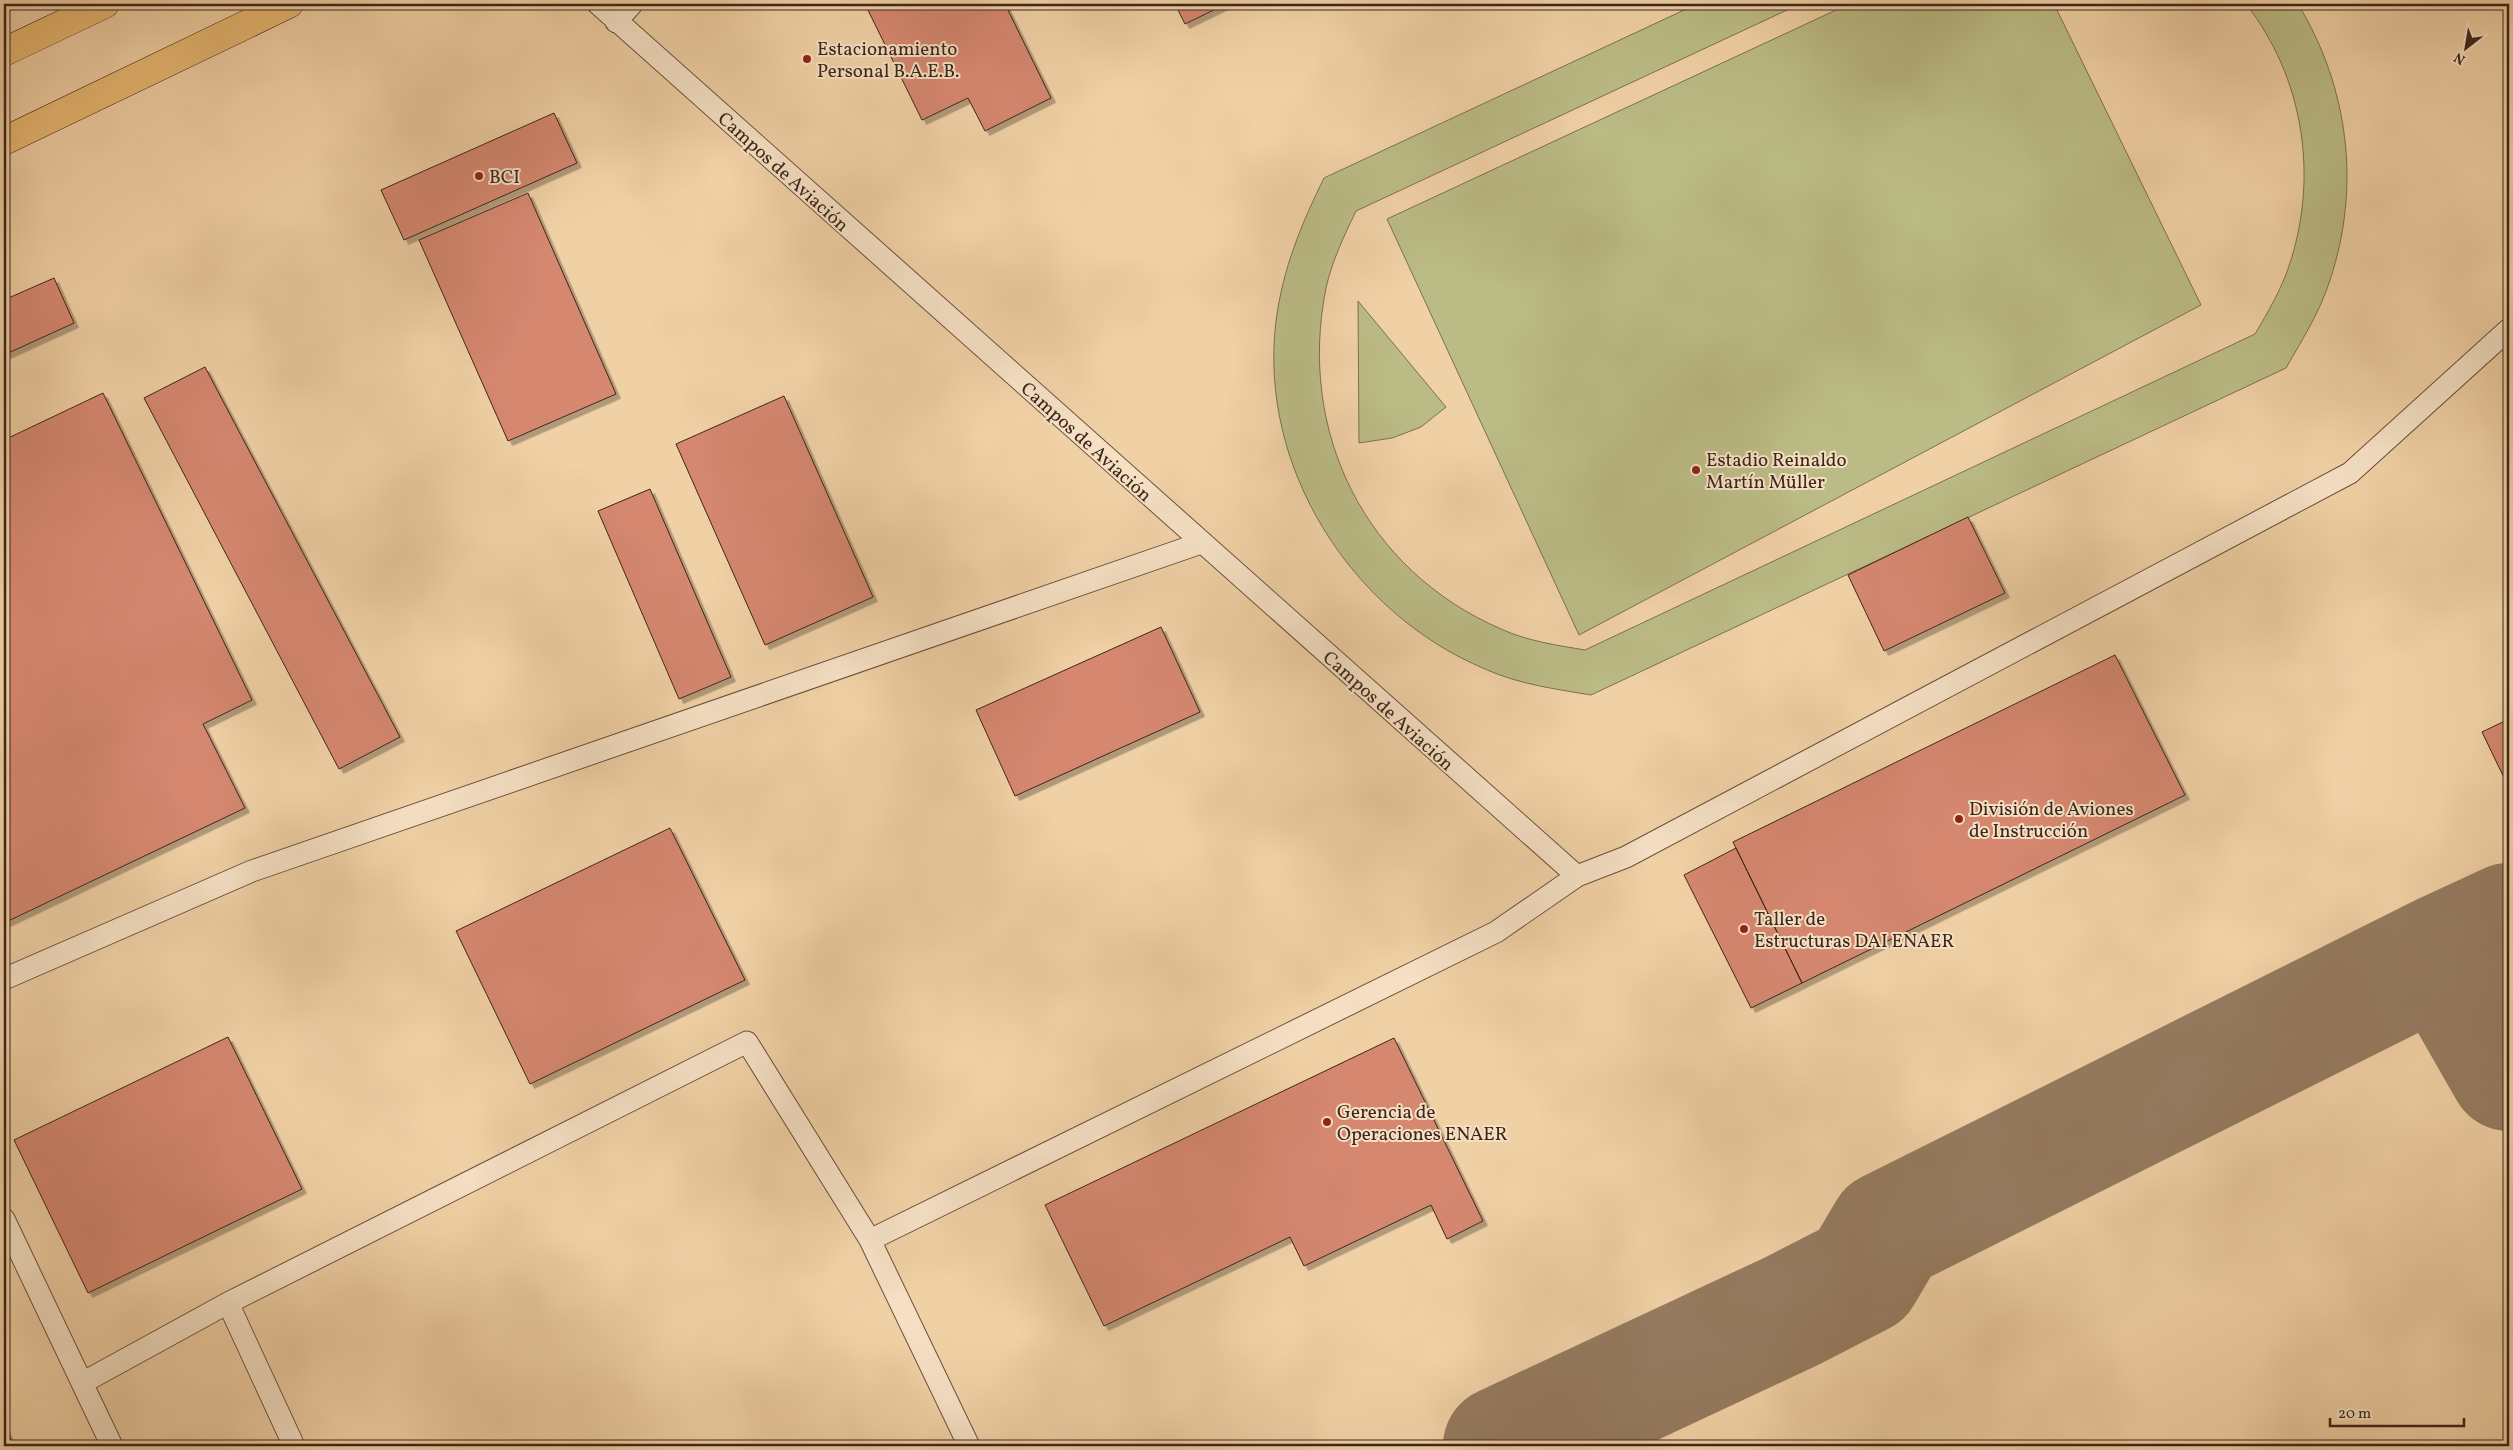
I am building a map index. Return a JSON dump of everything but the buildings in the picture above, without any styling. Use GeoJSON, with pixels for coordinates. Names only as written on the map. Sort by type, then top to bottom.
{"type":"FeatureCollection","features":[{"type":"Feature","properties":{"kind":"main road"},"geometry":{"type":"LineString","coordinates":[[4,52],[105,4]]}},
{"type":"Feature","properties":{"kind":"main road"},"geometry":{"type":"LineString","coordinates":[[4,141],[290,4]]}},
{"type":"Feature","properties":{"kind":"lane","name":"Campos de Aviación"},"geometry":{"type":"LineString","coordinates":[[598,4],[1577,876]]}},
{"type":"Feature","properties":{"kind":"lane"},"geometry":{"type":"LineString","coordinates":[[616,22],[632,4]]}},
{"type":"Feature","properties":{"kind":"lane"},"geometry":{"type":"LineString","coordinates":[[870,1240],[1496,932],[1577,876],[1626,858],[2350,473],[2509,329]]}},
{"type":"Feature","properties":{"kind":"lane"},"geometry":{"type":"LineString","coordinates":[[4,979],[252,871],[1201,543]]}},
{"type":"Feature","properties":{"kind":"lane"},"geometry":{"type":"LineString","coordinates":[[82,1383],[228,1303],[747,1042],[870,1240],[970,1446]]}},
{"type":"Feature","properties":{"kind":"lane"},"geometry":{"type":"LineString","coordinates":[[4,1218],[112,1446]]}},
{"type":"Feature","properties":{"kind":"lane"},"geometry":{"type":"LineString","coordinates":[[228,1303],[294,1446]]}},
{"type":"Feature","properties":{"kind":"green space"},"geometry":{"type":"Polygon","coordinates":[[[1697,4],[1800,4],[1356,211],[1339,249],[1326,288],[1320,342],[1322,394],[1333,444],[1352,490],[1378,533],[1412,571],[1453,603],[1501,629],[1521,637],[1585,650],[2255,334],[2278,292],[2289,266],[2298,232],[2303,198],[2304,164],[2300,129],[2293,96],[2281,64],[2266,33],[2246,4],[2298,4],[2315,36],[2329,69],[2339,104],[2345,139],[2347,174],[2340,245],[2321,303],[2286,368],[1591,695],[1524,682],[1485,669],[1437,644],[1393,612],[1355,573],[1324,529],[1299,481],[1282,429],[1274,376],[1276,321],[1283,283],[1294,247],[1324,178],[1697,4]]]}},
{"type":"Feature","properties":{"kind":"green space","name":"Estadio Reinaldo Martín Müller"},"geometry":{"type":"Polygon","coordinates":[[[1849,4],[2054,4],[2201,305],[1579,635],[1387,219],[1849,4]]]}},
{"type":"Feature","properties":{"kind":"green space"},"geometry":{"type":"Polygon","coordinates":[[[1358,301],[1446,407],[1421,427],[1392,438],[1359,443],[1358,301]]]}},
{"type":"Feature","properties":{"kind":"taxiway"},"geometry":{"type":"LineString","coordinates":[[1503,1446],[1792,1311],[1862,1275],[1888,1231],[2442,954],[2509,923]]}},
{"type":"Feature","properties":{"kind":"taxiway"},"geometry":{"type":"LineString","coordinates":[[2442,954],[2509,1071]]}},
{"type":"Feature","properties":{"kind":"place","name":"Estacionamiento Personal B.A.E.B."},"geometry":{"type":"Point","coordinates":[807,59]}},
{"type":"Feature","properties":{"kind":"place","name":"BCI"},"geometry":{"type":"Point","coordinates":[479,176]}},
{"type":"Feature","properties":{"kind":"place","name":"Estadio Reinaldo Martín Müller"},"geometry":{"type":"Point","coordinates":[1696,470]}},
{"type":"Feature","properties":{"kind":"place","name":"División de Aviones de Instrucción"},"geometry":{"type":"Point","coordinates":[1959,819]}},
{"type":"Feature","properties":{"kind":"place","name":"Taller de Estructuras DAI ENAER"},"geometry":{"type":"Point","coordinates":[1744,929]}},
{"type":"Feature","properties":{"kind":"place","name":"Gerencia de Operaciones ENAER"},"geometry":{"type":"Point","coordinates":[1327,1122]}}]}
